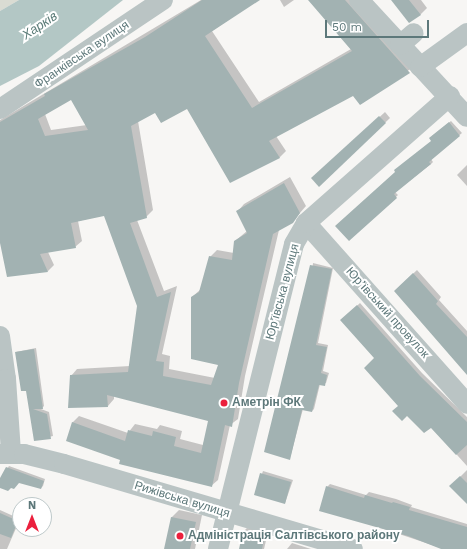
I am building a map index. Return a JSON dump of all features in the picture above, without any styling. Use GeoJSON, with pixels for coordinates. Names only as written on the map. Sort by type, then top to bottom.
{"type":"FeatureCollection","features":[{"type":"Feature","properties":{"kind":"street","name":"Франківська вулиця"},"geometry":{"type":"LineString","coordinates":[[0,109],[163,0]]}},
{"type":"Feature","properties":{"kind":"street"},"geometry":{"type":"LineString","coordinates":[[359,0],[407,39],[420,67],[450,96],[467,117]]}},
{"type":"Feature","properties":{"kind":"street"},"geometry":{"type":"LineString","coordinates":[[420,67],[467,33]]}},
{"type":"Feature","properties":{"kind":"street","name":"Юр’ївська вулиця"},"geometry":{"type":"LineString","coordinates":[[218,549],[294,244],[306,223],[450,96]]}},
{"type":"Feature","properties":{"kind":"street","name":"Юр’ївський провулок"},"geometry":{"type":"LineString","coordinates":[[306,223],[467,404]]}},
{"type":"Feature","properties":{"kind":"street"},"geometry":{"type":"LineString","coordinates":[[0,336],[6,379],[6,453]]}},
{"type":"Feature","properties":{"kind":"street","name":"Рижівська вулиця"},"geometry":{"type":"LineString","coordinates":[[6,453],[64,464],[353,549]]}},
{"type":"Feature","properties":{"kind":"shaded area"},"geometry":{"type":"Polygon","coordinates":[[[0,0],[19,0],[0,11],[0,0]]]}},
{"type":"Feature","properties":{"kind":"water","name":"Харків"},"geometry":{"type":"Polygon","coordinates":[[[19,0],[123,0],[39,66],[0,86],[0,11],[19,0]]]}},
{"type":"Feature","properties":{"kind":"building"},"geometry":{"type":"Polygon","coordinates":[[[202,0],[260,0],[205,36],[252,108],[352,51],[308,0],[345,0],[410,73],[360,105],[353,96],[269,141],[280,158],[230,183],[187,109],[161,123],[155,113],[131,126],[147,218],[130,223],[157,297],[171,292],[156,361],[164,362],[163,376],[211,385],[218,365],[191,359],[191,297],[199,292],[209,256],[232,260],[234,241],[247,233],[236,211],[284,183],[300,213],[293,223],[273,234],[239,383],[232,427],[225,425],[212,487],[119,464],[120,460],[66,441],[72,422],[125,441],[128,430],[152,436],[153,431],[176,437],[174,446],[201,453],[208,421],[107,395],[108,407],[68,408],[70,375],[128,372],[137,306],[104,216],[71,223],[76,248],[40,254],[48,272],[7,277],[0,243],[0,122],[45,96],[44,94],[145,37],[202,0]],[[71,100],[38,119],[45,136],[88,130],[71,100]]]}},
{"type":"Feature","properties":{"kind":"building"},"geometry":{"type":"Polygon","coordinates":[[[391,0],[409,0],[421,15],[409,23],[391,0]]]}},
{"type":"Feature","properties":{"kind":"building"},"geometry":{"type":"Polygon","coordinates":[[[379,116],[386,123],[319,187],[311,178],[379,116]]]}},
{"type":"Feature","properties":{"kind":"building"},"geometry":{"type":"Polygon","coordinates":[[[449,122],[460,136],[429,162],[431,164],[394,194],[397,198],[349,241],[335,226],[395,172],[394,170],[431,141],[429,138],[449,122]]]}},
{"type":"Feature","properties":{"kind":"building"},"geometry":{"type":"Polygon","coordinates":[[[310,265],[332,269],[316,345],[327,347],[321,373],[327,375],[325,386],[319,385],[312,412],[302,410],[290,460],[264,452],[310,265]]]}},
{"type":"Feature","properties":{"kind":"building"},"geometry":{"type":"Polygon","coordinates":[[[413,273],[438,301],[436,304],[467,337],[467,375],[394,291],[413,273]]]}},
{"type":"Feature","properties":{"kind":"building"},"geometry":{"type":"Polygon","coordinates":[[[357,305],[420,376],[467,422],[467,445],[456,455],[431,428],[424,433],[407,416],[402,421],[392,411],[398,406],[364,368],[374,358],[340,320],[357,305]]]}},
{"type":"Feature","properties":{"kind":"building"},"geometry":{"type":"Polygon","coordinates":[[[34,349],[43,409],[33,409],[47,414],[51,439],[34,441],[26,391],[21,391],[15,352],[34,349]]]}},
{"type":"Feature","properties":{"kind":"building"},"geometry":{"type":"Polygon","coordinates":[[[6,467],[44,481],[41,489],[19,483],[14,489],[11,488],[8,491],[0,488],[0,478],[6,467]]]}},
{"type":"Feature","properties":{"kind":"building"},"geometry":{"type":"Polygon","coordinates":[[[260,473],[291,482],[285,504],[254,495],[260,473]]]}},
{"type":"Feature","properties":{"kind":"building"},"geometry":{"type":"Polygon","coordinates":[[[460,476],[467,483],[467,504],[449,486],[460,476]]]}},
{"type":"Feature","properties":{"kind":"building"},"geometry":{"type":"Polygon","coordinates":[[[326,486],[364,498],[365,495],[392,503],[393,502],[410,507],[409,510],[467,527],[467,549],[441,549],[408,536],[319,511],[326,486]]]}},
{"type":"Feature","properties":{"kind":"building"},"geometry":{"type":"Polygon","coordinates":[[[0,513],[12,518],[12,536],[11,538],[0,534],[0,513]]]}},
{"type":"Feature","properties":{"kind":"building","name":"Адміністрація Салтівського району"},"geometry":{"type":"Polygon","coordinates":[[[171,517],[196,522],[190,549],[164,549],[171,517]]]}},
{"type":"Feature","properties":{"kind":"building"},"geometry":{"type":"Polygon","coordinates":[[[243,531],[265,535],[262,549],[239,549],[243,531]]]}},
{"type":"Feature","properties":{"kind":"place","name":"Аметрін ФК"},"geometry":{"type":"Point","coordinates":[224,403]}},
{"type":"Feature","properties":{"kind":"place","name":"Адміністрація Салтівського району"},"geometry":{"type":"Point","coordinates":[180,536]}}]}
